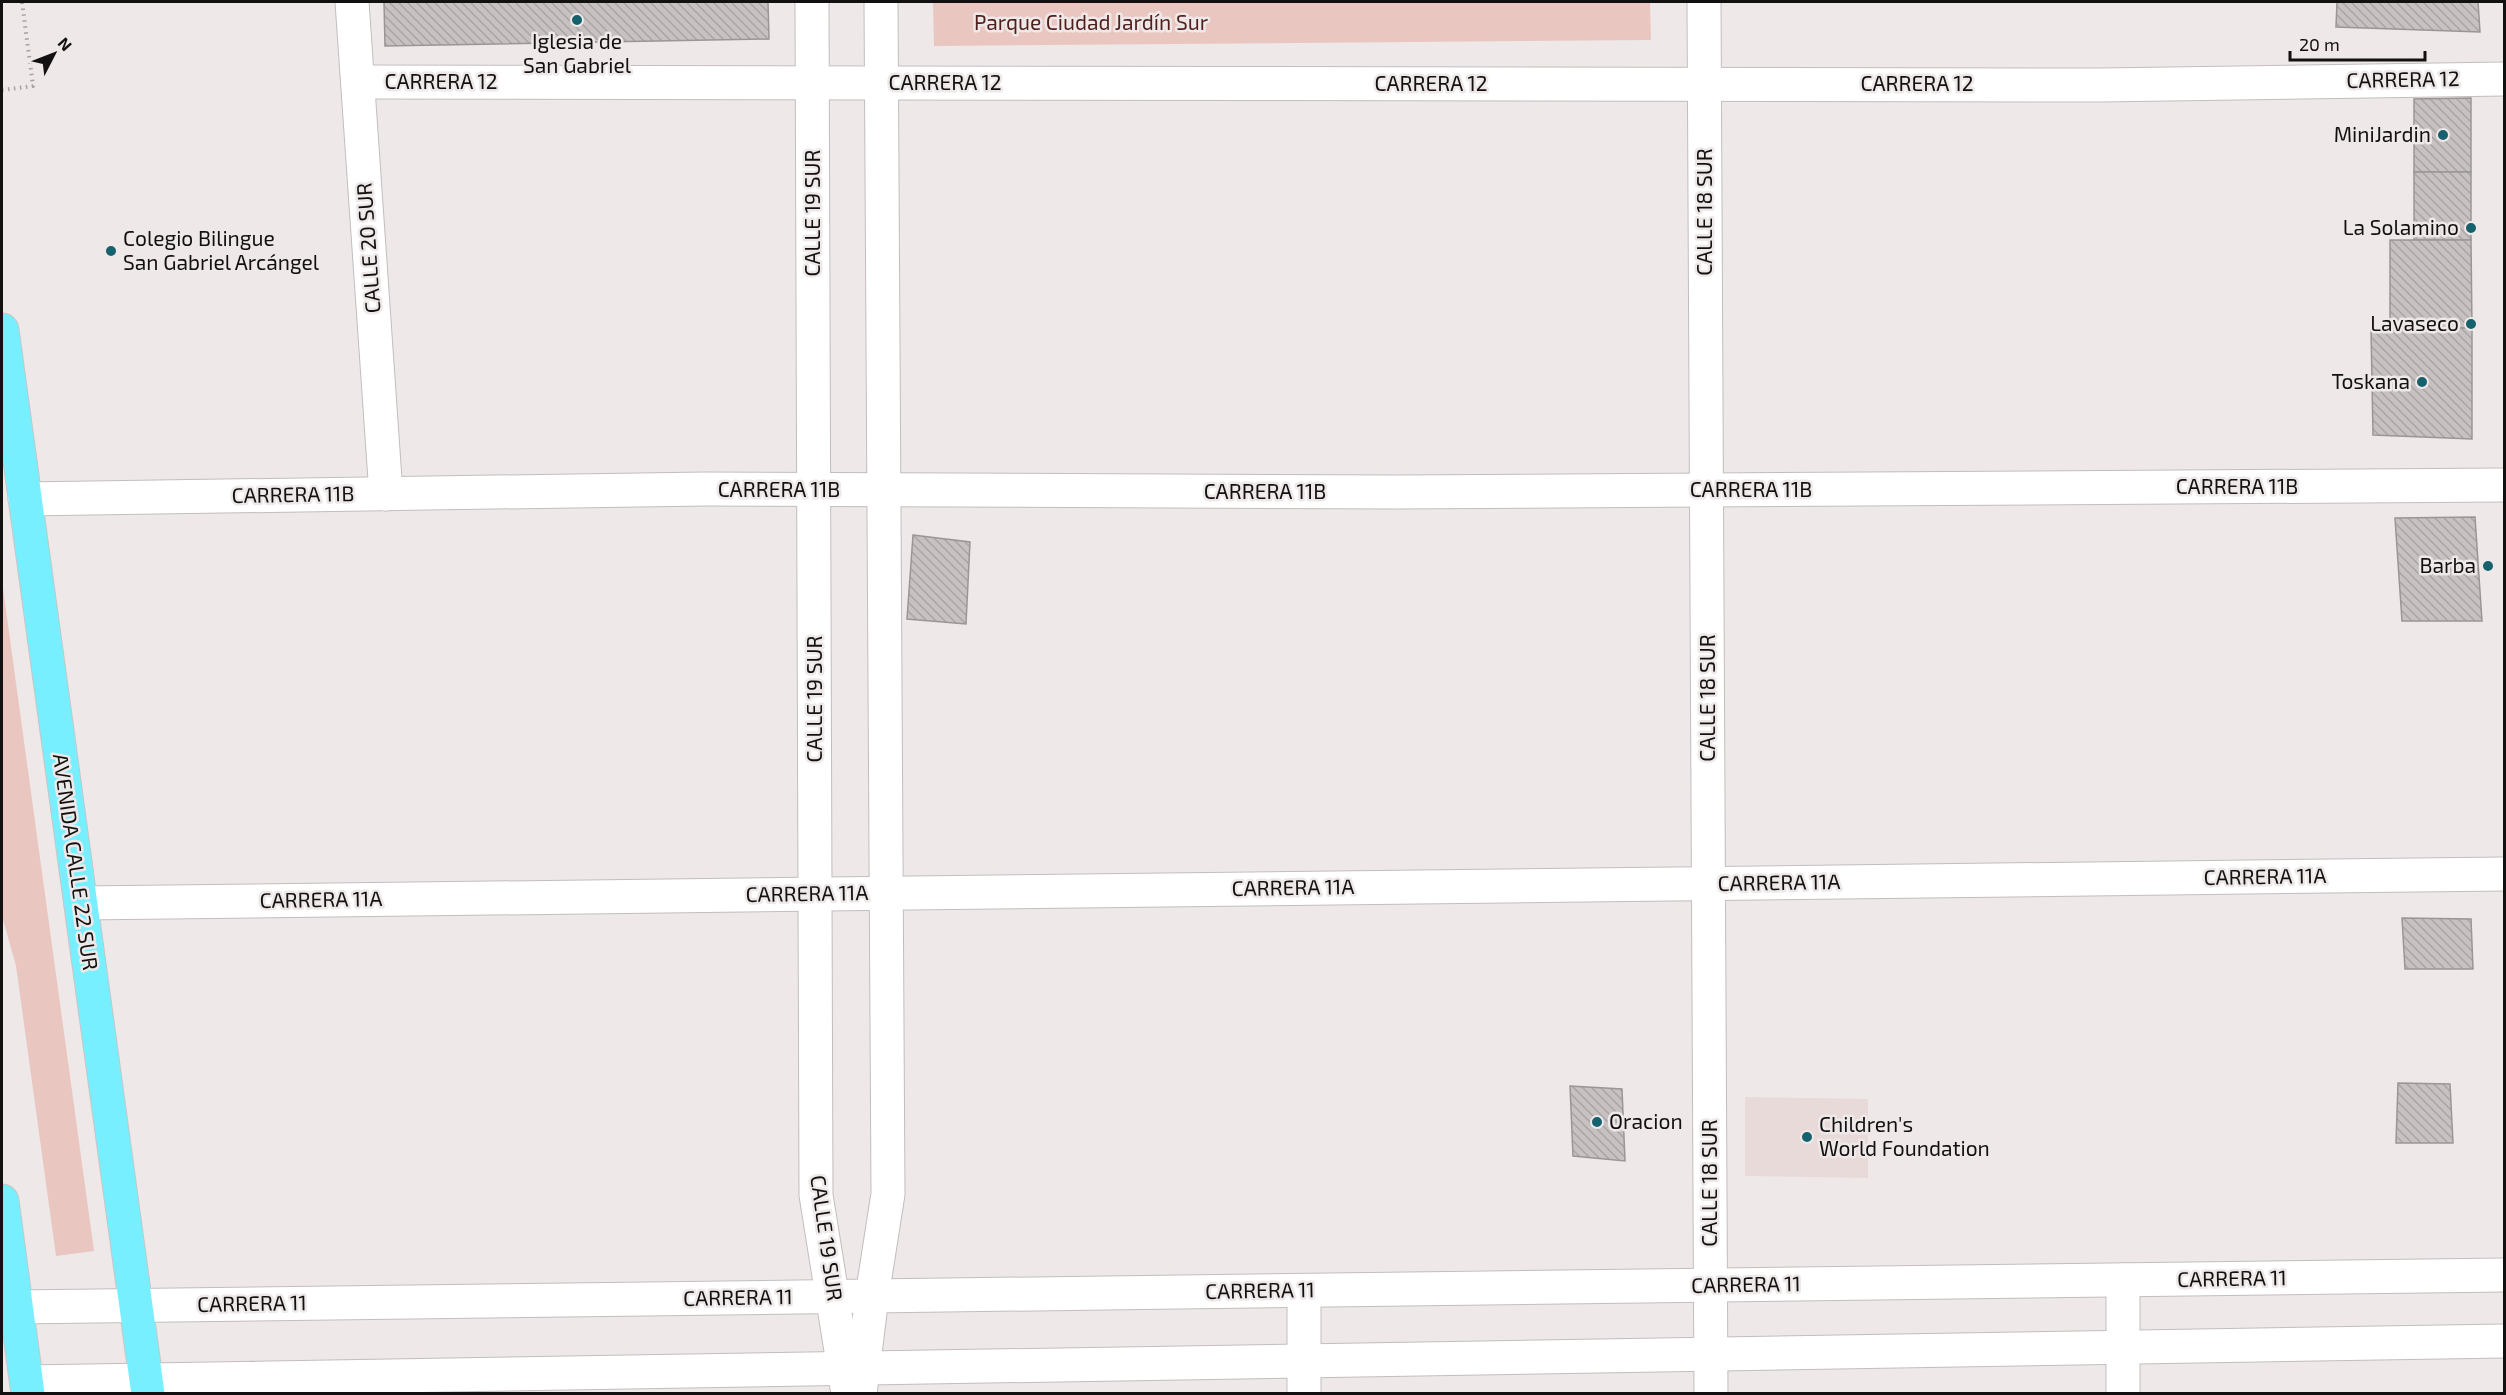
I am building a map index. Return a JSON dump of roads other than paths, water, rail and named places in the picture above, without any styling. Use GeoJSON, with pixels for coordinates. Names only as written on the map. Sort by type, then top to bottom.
{"type":"FeatureCollection","features":[{"type":"Feature","properties":{"kind":"main road","name":"AVENIDA CALLE 22 SUR"},"geometry":{"type":"LineString","coordinates":[[2,330],[147,1387]]}},
{"type":"Feature","properties":{"kind":"main road"},"geometry":{"type":"LineString","coordinates":[[2,1201],[28,1388]]}},
{"type":"Feature","properties":{"kind":"street","name":"CALLE 20 SUR"},"geometry":{"type":"LineString","coordinates":[[352,2],[386,494]]}},
{"type":"Feature","properties":{"kind":"street","name":"CALLE 19 SUR"},"geometry":{"type":"LineString","coordinates":[[812,2],[816,1195],[833,1296],[854,1381]]}},
{"type":"Feature","properties":{"kind":"street","name":"CALLE 19 SUR"},"geometry":{"type":"LineString","coordinates":[[854,1381],[872,1296],[888,1194],[882,2]]}},
{"type":"Feature","properties":{"kind":"street","name":"CALLE 18 SUR"},"geometry":{"type":"LineString","coordinates":[[1704,2],[1712,1394]]}},
{"type":"Feature","properties":{"kind":"street","name":"CARRERA 12"},"geometry":{"type":"LineString","coordinates":[[358,82],[2102,85],[2505,79]]}},
{"type":"Feature","properties":{"kind":"street","name":"CARRERA 11B"},"geometry":{"type":"LineString","coordinates":[[25,499],[814,490],[1396,492],[2505,486]]}},
{"type":"Feature","properties":{"kind":"street","name":"CARRERA 11A"},"geometry":{"type":"LineString","coordinates":[[81,903],[2505,874]]}},
{"type":"Feature","properties":{"kind":"street","name":"CARRERA 11"},"geometry":{"type":"LineString","coordinates":[[16,1307],[2505,1275]]}},
{"type":"Feature","properties":{"kind":"street"},"geometry":{"type":"LineString","coordinates":[[2123,1280],[2123,1394]]}},
{"type":"Feature","properties":{"kind":"street"},"geometry":{"type":"LineString","coordinates":[[1304,1291],[1304,1394]]}},
{"type":"Feature","properties":{"kind":"street"},"geometry":{"type":"LineString","coordinates":[[28,1388],[854,1381],[1305,1361],[2505,1341]]}},
{"type":"Feature","properties":{"kind":"place","name":"Iglesia de San Gabriel"},"geometry":{"type":"Point","coordinates":[577,20]}},
{"type":"Feature","properties":{"kind":"place","name":"MiniJardin"},"geometry":{"type":"Point","coordinates":[2443,135]}},
{"type":"Feature","properties":{"kind":"place","name":"La Solamino"},"geometry":{"type":"Point","coordinates":[2471,228]}},
{"type":"Feature","properties":{"kind":"place","name":"Colegio Bilingue San Gabriel Arcángel"},"geometry":{"type":"Point","coordinates":[111,251]}},
{"type":"Feature","properties":{"kind":"place","name":"Lavaseco"},"geometry":{"type":"Point","coordinates":[2471,324]}},
{"type":"Feature","properties":{"kind":"place","name":"Toskana"},"geometry":{"type":"Point","coordinates":[2422,382]}},
{"type":"Feature","properties":{"kind":"place","name":"Barba"},"geometry":{"type":"Point","coordinates":[2488,566]}},
{"type":"Feature","properties":{"kind":"place","name":"Oracion"},"geometry":{"type":"Point","coordinates":[1597,1122]}},
{"type":"Feature","properties":{"kind":"place","name":"Children's World Foundation"},"geometry":{"type":"Point","coordinates":[1807,1137]}},
{"type":"Feature","properties":{"kind":"park label","name":"Parque Ciudad Jardín Sur"},"geometry":{"type":"Point","coordinates":[1091,23]}}]}
